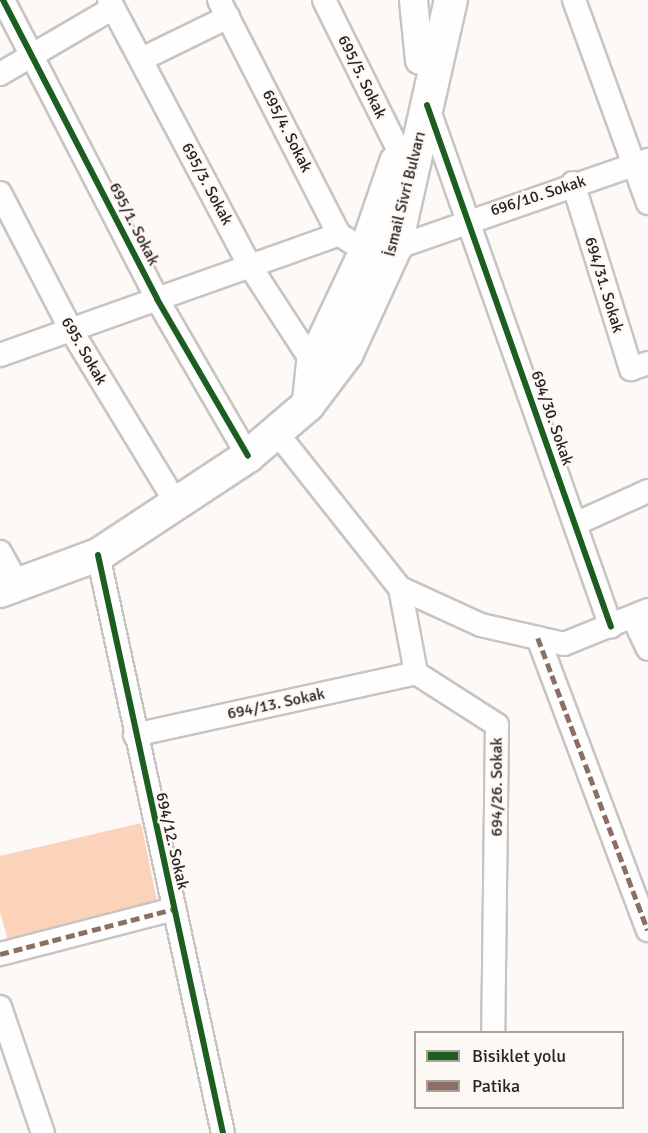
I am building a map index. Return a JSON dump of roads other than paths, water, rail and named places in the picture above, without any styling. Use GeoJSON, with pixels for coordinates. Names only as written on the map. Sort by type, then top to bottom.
{"type":"FeatureCollection","features":[{"type":"Feature","properties":{"kind":"main road","name":"İsmail Sivri Bulvarı"},"geometry":{"type":"LineString","coordinates":[[308,405],[313,363],[380,250],[431,0]]}},
{"type":"Feature","properties":{"kind":"main road","name":"İsmail Sivri Bulvarı"},"geometry":{"type":"LineString","coordinates":[[9,588],[98,555],[248,456],[308,405],[347,353],[428,105],[451,0]]}},
{"type":"Feature","properties":{"kind":"street","name":"695/1. Sokak"},"geometry":{"type":"LineString","coordinates":[[3,0],[33,54],[157,299],[248,456]]}},
{"type":"Feature","properties":{"kind":"street","name":"695/5. Sokak"},"geometry":{"type":"LineString","coordinates":[[324,0],[400,153]]}},
{"type":"Feature","properties":{"kind":"street"},"geometry":{"type":"LineString","coordinates":[[413,0],[419,60]]}},
{"type":"Feature","properties":{"kind":"street"},"geometry":{"type":"LineString","coordinates":[[574,0],[642,162],[648,203]]}},
{"type":"Feature","properties":{"kind":"street"},"geometry":{"type":"LineString","coordinates":[[0,74],[111,4]]}},
{"type":"Feature","properties":{"kind":"street","name":"695/3. Sokak"},"geometry":{"type":"LineString","coordinates":[[111,4],[250,266],[313,363]]}},
{"type":"Feature","properties":{"kind":"street"},"geometry":{"type":"LineString","coordinates":[[142,59],[224,8]]}},
{"type":"Feature","properties":{"kind":"street","name":"695/4. Sokak"},"geometry":{"type":"LineString","coordinates":[[224,8],[339,234],[380,250]]}},
{"type":"Feature","properties":{"kind":"street","name":"694/30. Sokak"},"geometry":{"type":"LineString","coordinates":[[428,105],[611,627]]}},
{"type":"Feature","properties":{"kind":"street","name":"696/10. Sokak"},"geometry":{"type":"LineString","coordinates":[[380,250],[573,183],[642,162]]}},
{"type":"Feature","properties":{"kind":"street","name":"694/31. Sokak"},"geometry":{"type":"LineString","coordinates":[[573,183],[631,369],[648,363]]}},
{"type":"Feature","properties":{"kind":"street","name":"695. Sokak"},"geometry":{"type":"LineString","coordinates":[[0,193],[70,330],[176,503]]}},
{"type":"Feature","properties":{"kind":"street"},"geometry":{"type":"LineString","coordinates":[[0,356],[339,234]]}},
{"type":"Feature","properties":{"kind":"street"},"geometry":{"type":"LineString","coordinates":[[277,433],[400,588],[482,625],[564,644],[641,614],[648,649]]}},
{"type":"Feature","properties":{"kind":"street"},"geometry":{"type":"LineString","coordinates":[[575,524],[648,491]]}},
{"type":"Feature","properties":{"kind":"street"},"geometry":{"type":"LineString","coordinates":[[0,552],[9,588]]}},
{"type":"Feature","properties":{"kind":"street","name":"694/12. Sokak"},"geometry":{"type":"LineString","coordinates":[[98,555],[135,735],[224,1133]]}},
{"type":"Feature","properties":{"kind":"street"},"geometry":{"type":"LineString","coordinates":[[400,588],[416,673]]}},
{"type":"Feature","properties":{"kind":"street"},"geometry":{"type":"LineString","coordinates":[[538,638],[648,930]]}},
{"type":"Feature","properties":{"kind":"street","name":"694/13. Sokak"},"geometry":{"type":"LineString","coordinates":[[135,735],[416,673]]}},
{"type":"Feature","properties":{"kind":"street","name":"694/26. Sokak"},"geometry":{"type":"LineString","coordinates":[[416,673],[497,725],[493,1031]]}},
{"type":"Feature","properties":{"kind":"street"},"geometry":{"type":"LineString","coordinates":[[0,954],[174,909]]}},
{"type":"Feature","properties":{"kind":"street"},"geometry":{"type":"LineString","coordinates":[[0,1007],[43,1133]]}}]}
